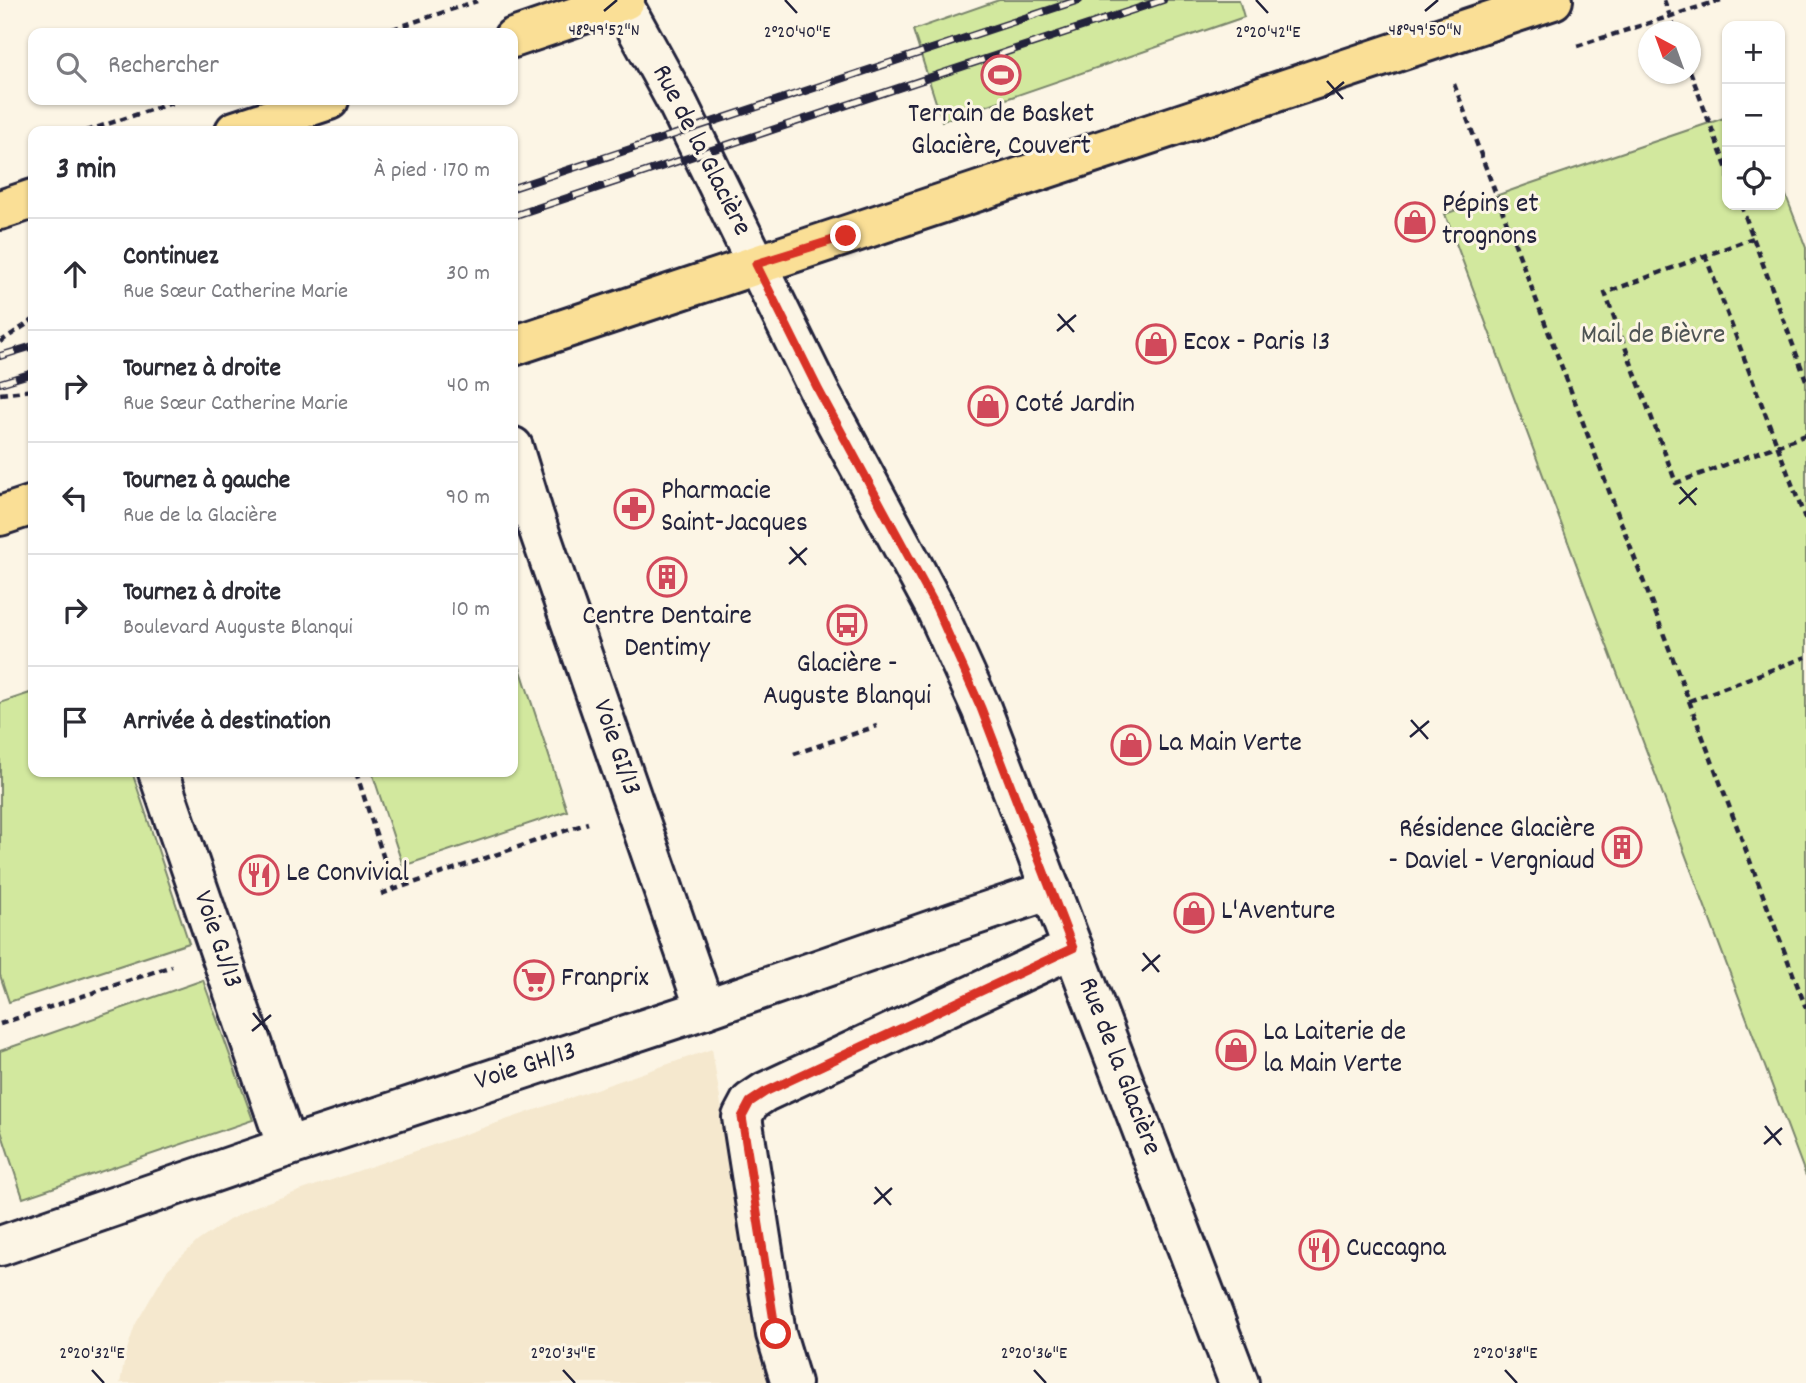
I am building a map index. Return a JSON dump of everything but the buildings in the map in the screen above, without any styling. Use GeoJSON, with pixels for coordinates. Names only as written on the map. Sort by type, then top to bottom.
{"type":"FeatureCollection","features":[{"type":"Feature","properties":{"kind":"main road"},"geometry":{"type":"LineString","coordinates":[[518,36],[623,0]]}},
{"type":"Feature","properties":{"kind":"main road"},"geometry":{"type":"LineString","coordinates":[[518,343],[1553,0]]}},
{"type":"Feature","properties":{"kind":"main road"},"geometry":{"type":"LineString","coordinates":[[250,126],[314,105]]}},
{"type":"Feature","properties":{"kind":"main road"},"geometry":{"type":"LineString","coordinates":[[0,210],[28,201]]}},
{"type":"Feature","properties":{"kind":"main road"},"geometry":{"type":"LineString","coordinates":[[0,516],[28,507]]}},
{"type":"Feature","properties":{"kind":"street","name":"Rue de la Glacière"},"geometry":{"type":"LineString","coordinates":[[623,0],[678,104],[819,391],[936,607],[981,708],[1239,1383]]}},
{"type":"Feature","properties":{"kind":"street","name":"Voie GI/13"},"geometry":{"type":"LineString","coordinates":[[518,463],[705,1009]]}},
{"type":"Feature","properties":{"kind":"street","name":"Voie GJ/13"},"geometry":{"type":"LineString","coordinates":[[160,777],[287,1147]]}},
{"type":"Feature","properties":{"kind":"street","name":"Voie GH/13"},"geometry":{"type":"LineString","coordinates":[[0,1246],[1051,890]]}},
{"type":"Feature","properties":{"kind":"street"},"geometry":{"type":"LineString","coordinates":[[791,1383],[776,1334],[742,1117],[750,1102],[765,1092],[1073,948]]}},
{"type":"Feature","properties":{"kind":"path"},"geometry":{"type":"LineString","coordinates":[[396,28],[481,0]]}},
{"type":"Feature","properties":{"kind":"path"},"geometry":{"type":"LineString","coordinates":[[1664,0],[1672,21]]}},
{"type":"Feature","properties":{"kind":"path"},"geometry":{"type":"LineString","coordinates":[[1434,39],[1454,85],[1806,1008]]}},
{"type":"Feature","properties":{"kind":"path"},"geometry":{"type":"LineString","coordinates":[[1695,84],[1722,156]]}},
{"type":"Feature","properties":{"kind":"path"},"geometry":{"type":"LineString","coordinates":[[101,126],[166,105]]}},
{"type":"Feature","properties":{"kind":"path"},"geometry":{"type":"LineString","coordinates":[[1743,210],[1806,380]]}},
{"type":"Feature","properties":{"kind":"path"},"geometry":{"type":"LineString","coordinates":[[1753,238],[1605,293],[1676,483],[1806,435]]}},
{"type":"Feature","properties":{"kind":"path"},"geometry":{"type":"LineString","coordinates":[[1705,255],[1806,521]]}},
{"type":"Feature","properties":{"kind":"path"},"geometry":{"type":"LineString","coordinates":[[0,342],[28,323]]}},
{"type":"Feature","properties":{"kind":"path"},"geometry":{"type":"LineString","coordinates":[[0,394],[28,391]]}},
{"type":"Feature","properties":{"kind":"path"},"geometry":{"type":"LineString","coordinates":[[1689,701],[1806,657]]}},
{"type":"Feature","properties":{"kind":"path"},"geometry":{"type":"LineString","coordinates":[[794,754],[877,726]]}},
{"type":"Feature","properties":{"kind":"path"},"geometry":{"type":"LineString","coordinates":[[358,777],[394,890]]}},
{"type":"Feature","properties":{"kind":"path"},"geometry":{"type":"LineString","coordinates":[[381,894],[589,823]]}},
{"type":"Feature","properties":{"kind":"path"},"geometry":{"type":"LineString","coordinates":[[0,1024],[219,950]]}},
{"type":"Feature","properties":{"kind":"shaded area"},"geometry":{"type":"Polygon","coordinates":[[[712,1049],[750,1305],[774,1383],[120,1383],[135,1325],[168,1269],[198,1241],[229,1220],[256,1206],[712,1049]]]}},
{"type":"Feature","properties":{"kind":"green space","name":"Terrain de Basket Glacière, Couvert"},"geometry":{"type":"Polygon","coordinates":[[[999,0],[1239,0],[1244,17],[942,121],[913,30],[999,0]]]}},
{"type":"Feature","properties":{"kind":"green space","name":"Mail de Bièvre"},"geometry":{"type":"Polygon","coordinates":[[[1722,119],[1722,210],[1785,210],[1785,193],[1806,248],[1806,1176],[1445,214],[1722,119]]]}},
{"type":"Feature","properties":{"kind":"green space"},"geometry":{"type":"Polygon","coordinates":[[[518,661],[567,811],[403,866],[374,777],[518,777],[518,661]]]}},
{"type":"Feature","properties":{"kind":"green space"},"geometry":{"type":"Polygon","coordinates":[[[28,694],[28,777],[134,777],[189,943],[9,1002],[0,975],[0,703],[28,694]]]}},
{"type":"Feature","properties":{"kind":"green space"},"geometry":{"type":"Polygon","coordinates":[[[203,980],[253,1120],[23,1198],[0,1128],[0,1051],[203,980]]]}},
{"type":"Feature","properties":{"kind":"railway"},"geometry":{"type":"LineString","coordinates":[[518,186],[1079,0]]}},
{"type":"Feature","properties":{"kind":"railway"},"geometry":{"type":"LineString","coordinates":[[518,214],[1163,0]]}},
{"type":"Feature","properties":{"kind":"railway"},"geometry":{"type":"LineString","coordinates":[[0,356],[28,348]]}},
{"type":"Feature","properties":{"kind":"railway"},"geometry":{"type":"LineString","coordinates":[[0,383],[28,375]]}},
{"type":"Feature","properties":{"kind":"place","name":"Terrain de Basket Glacière, Couvert"},"geometry":{"type":"Point","coordinates":[1001,75]}},
{"type":"Feature","properties":{"kind":"place","name":"Pépins et trognons"},"geometry":{"type":"Point","coordinates":[1415,222]}},
{"type":"Feature","properties":{"kind":"place","name":"Ecox - Paris 13"},"geometry":{"type":"Point","coordinates":[1156,344]}},
{"type":"Feature","properties":{"kind":"place","name":"Coté Jardin"},"geometry":{"type":"Point","coordinates":[988,406]}},
{"type":"Feature","properties":{"kind":"place","name":"Pharmacie Saint-Jacques"},"geometry":{"type":"Point","coordinates":[634,509]}},
{"type":"Feature","properties":{"kind":"place","name":"Centre Dentaire Dentimy"},"geometry":{"type":"Point","coordinates":[667,577]}},
{"type":"Feature","properties":{"kind":"place","name":"Glacière - Auguste Blanqui"},"geometry":{"type":"Point","coordinates":[847,625]}},
{"type":"Feature","properties":{"kind":"place","name":"La Main Verte"},"geometry":{"type":"Point","coordinates":[1131,745]}},
{"type":"Feature","properties":{"kind":"place","name":"Résidence Glacière - Daviel - Vergniaud"},"geometry":{"type":"Point","coordinates":[1622,847]}},
{"type":"Feature","properties":{"kind":"place","name":"Le Convivial"},"geometry":{"type":"Point","coordinates":[259,875]}},
{"type":"Feature","properties":{"kind":"place","name":"L'Aventure"},"geometry":{"type":"Point","coordinates":[1194,913]}},
{"type":"Feature","properties":{"kind":"place","name":"Franprix"},"geometry":{"type":"Point","coordinates":[534,980]}},
{"type":"Feature","properties":{"kind":"place","name":"La Laiterie de la Main Verte"},"geometry":{"type":"Point","coordinates":[1236,1050]}},
{"type":"Feature","properties":{"kind":"place","name":"Cuccagna"},"geometry":{"type":"Point","coordinates":[1319,1250]}},
{"type":"Feature","properties":{"kind":"route"},"geometry":{"type":"LineString","coordinates":[[776,1334],[742,1117],[750,1102],[765,1092],[1073,948],[981,708],[936,607],[819,391],[756,264],[846,236]]}}]}
